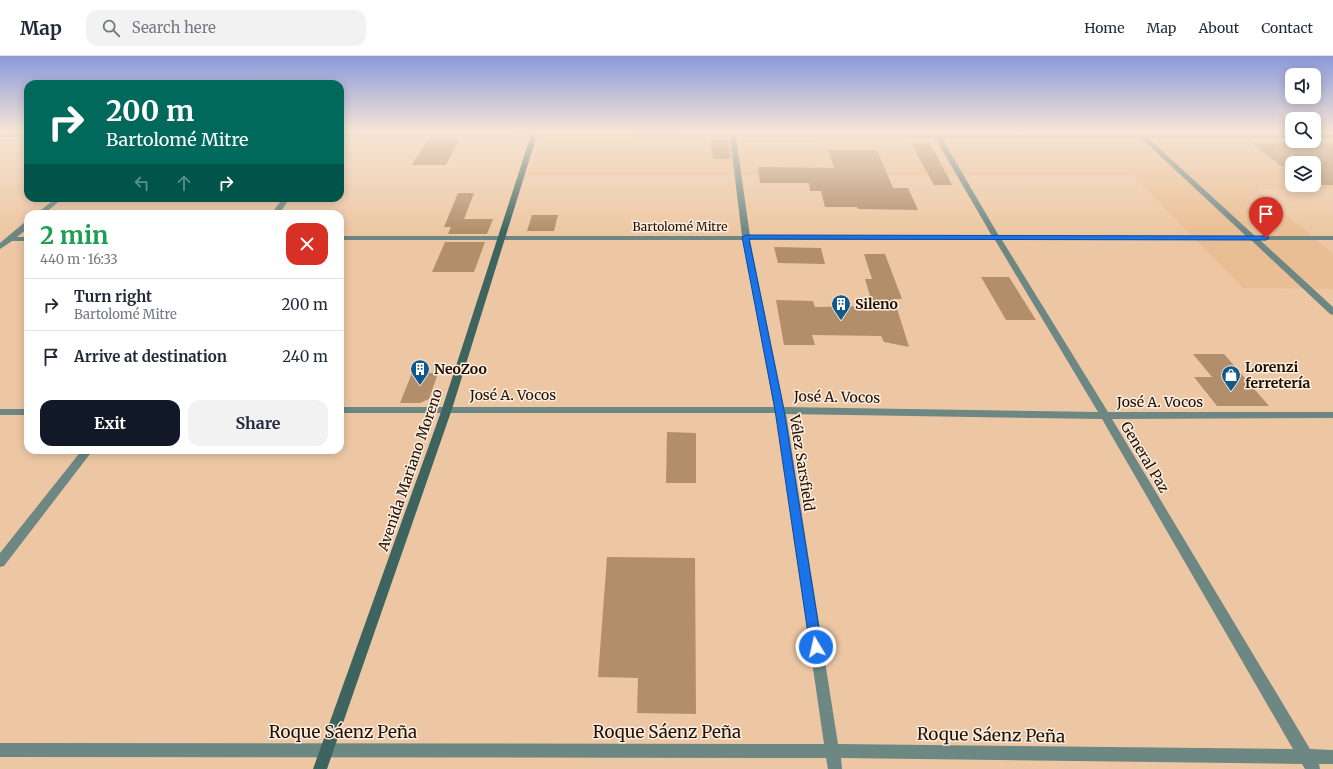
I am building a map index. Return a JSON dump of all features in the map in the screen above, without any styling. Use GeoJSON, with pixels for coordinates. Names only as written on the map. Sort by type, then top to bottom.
{"type":"FeatureCollection","features":[{"type":"Feature","properties":{"kind":"main road","name":"Avenida Mariano Moreno"},"geometry":{"type":"LineString","coordinates":[[320,769],[447,409],[525,165]]}},
{"type":"Feature","properties":{"kind":"street","name":"Vélez Sarsfield"},"geometry":{"type":"LineString","coordinates":[[737,165],[746,237],[780,410],[835,769]]}},
{"type":"Feature","properties":{"kind":"street","name":"General Paz"},"geometry":{"type":"LineString","coordinates":[[955,165],[997,238],[1105,416],[1310,763]]}},
{"type":"Feature","properties":{"kind":"street"},"geometry":{"type":"LineString","coordinates":[[1174,165],[1333,312]]}},
{"type":"Feature","properties":{"kind":"street"},"geometry":{"type":"LineString","coordinates":[[45,210],[55,202]]}},
{"type":"Feature","properties":{"kind":"street"},"geometry":{"type":"LineString","coordinates":[[0,247],[24,227]]}},
{"type":"Feature","properties":{"kind":"street","name":"Bartolomé Mitre"},"geometry":{"type":"LineString","coordinates":[[344,238],[1333,238]]}},
{"type":"Feature","properties":{"kind":"street"},"geometry":{"type":"LineString","coordinates":[[0,239],[24,239]]}},
{"type":"Feature","properties":{"kind":"street","name":"José A. Vocos"},"geometry":{"type":"LineString","coordinates":[[344,410],[780,410],[1105,416],[1333,415]]}},
{"type":"Feature","properties":{"kind":"street"},"geometry":{"type":"LineString","coordinates":[[0,412],[24,412]]}},
{"type":"Feature","properties":{"kind":"street"},"geometry":{"type":"LineString","coordinates":[[0,562],[85,454]]}},
{"type":"Feature","properties":{"kind":"street","name":"Roque Sáenz Peña"},"geometry":{"type":"LineString","coordinates":[[0,750],[833,751],[1310,763],[1333,757]]}},
{"type":"Feature","properties":{"kind":"shaded area"},"geometry":{"type":"Polygon","coordinates":[[[530,165],[1285,165],[1285,189],[1256,189],[1333,254],[1333,289],[1243,288],[1132,175],[527,175],[530,165]]]}},
{"type":"Feature","properties":{"kind":"shaded area"},"geometry":{"type":"Polygon","coordinates":[[[1321,165],[1333,165],[1333,189],[1321,189],[1321,165]]]}},
{"type":"Feature","properties":{"kind":"building"},"geometry":{"type":"Polygon","coordinates":[[[833,165],[883,165],[893,188],[908,188],[918,210],[825,207],[821,191],[810,191],[809,183],[760,183],[758,167],[834,168],[833,165]]]}},
{"type":"Feature","properties":{"kind":"building"},"geometry":{"type":"Polygon","coordinates":[[[923,165],[942,165],[952,185],[934,185],[923,165]]]}},
{"type":"Feature","properties":{"kind":"building"},"geometry":{"type":"Polygon","coordinates":[[[1321,165],[1333,165],[1333,185],[1322,185],[1321,165]]]}},
{"type":"Feature","properties":{"kind":"building"},"geometry":{"type":"Polygon","coordinates":[[[458,193],[474,193],[464,219],[493,219],[487,234],[448,234],[451,227],[444,227],[458,193]]]}},
{"type":"Feature","properties":{"kind":"building"},"geometry":{"type":"Polygon","coordinates":[[[532,215],[558,215],[554,231],[527,231],[532,215]]]}},
{"type":"Feature","properties":{"kind":"building"},"geometry":{"type":"Polygon","coordinates":[[[445,242],[485,242],[474,272],[432,272],[445,242]]]}},
{"type":"Feature","properties":{"kind":"building"},"geometry":{"type":"Polygon","coordinates":[[[774,247],[821,248],[825,264],[778,263],[774,247]]]}},
{"type":"Feature","properties":{"kind":"building","name":"Sileno"},"geometry":{"type":"Polygon","coordinates":[[[864,254],[885,254],[902,299],[894,299],[909,347],[884,342],[881,336],[812,335],[815,345],[784,345],[776,300],[813,301],[815,307],[873,306],[865,279],[872,279],[864,254]]]}},
{"type":"Feature","properties":{"kind":"building"},"geometry":{"type":"Polygon","coordinates":[[[981,277],[1009,277],[1036,320],[1006,320],[981,277]]]}},
{"type":"Feature","properties":{"kind":"building","name":"Lorenzi ferretería"},"geometry":{"type":"Polygon","coordinates":[[[1193,354],[1224,354],[1269,406],[1217,406],[1194,377],[1212,377],[1193,354]]]}},
{"type":"Feature","properties":{"kind":"building","name":"NeoZoo"},"geometry":{"type":"Polygon","coordinates":[[[412,373],[438,373],[429,399],[420,403],[400,403],[412,373]]]}},
{"type":"Feature","properties":{"kind":"building"},"geometry":{"type":"Polygon","coordinates":[[[667,432],[696,433],[696,483],[666,483],[667,432]]]}},
{"type":"Feature","properties":{"kind":"building"},"geometry":{"type":"Polygon","coordinates":[[[607,557],[695,558],[696,714],[637,713],[638,678],[598,677],[607,557]]]}},
{"type":"Feature","properties":{"kind":"place","name":"Sileno"},"geometry":{"type":"Point","coordinates":[841,321]}},
{"type":"Feature","properties":{"kind":"place","name":"NeoZoo"},"geometry":{"type":"Point","coordinates":[420,386]}},
{"type":"Feature","properties":{"kind":"place","name":"Lorenzi ferretería"},"geometry":{"type":"Point","coordinates":[1231,392]}},
{"type":"Feature","properties":{"kind":"route"},"geometry":{"type":"LineString","coordinates":[[816,647],[780,410],[746,237],[1266,238]]}}]}
